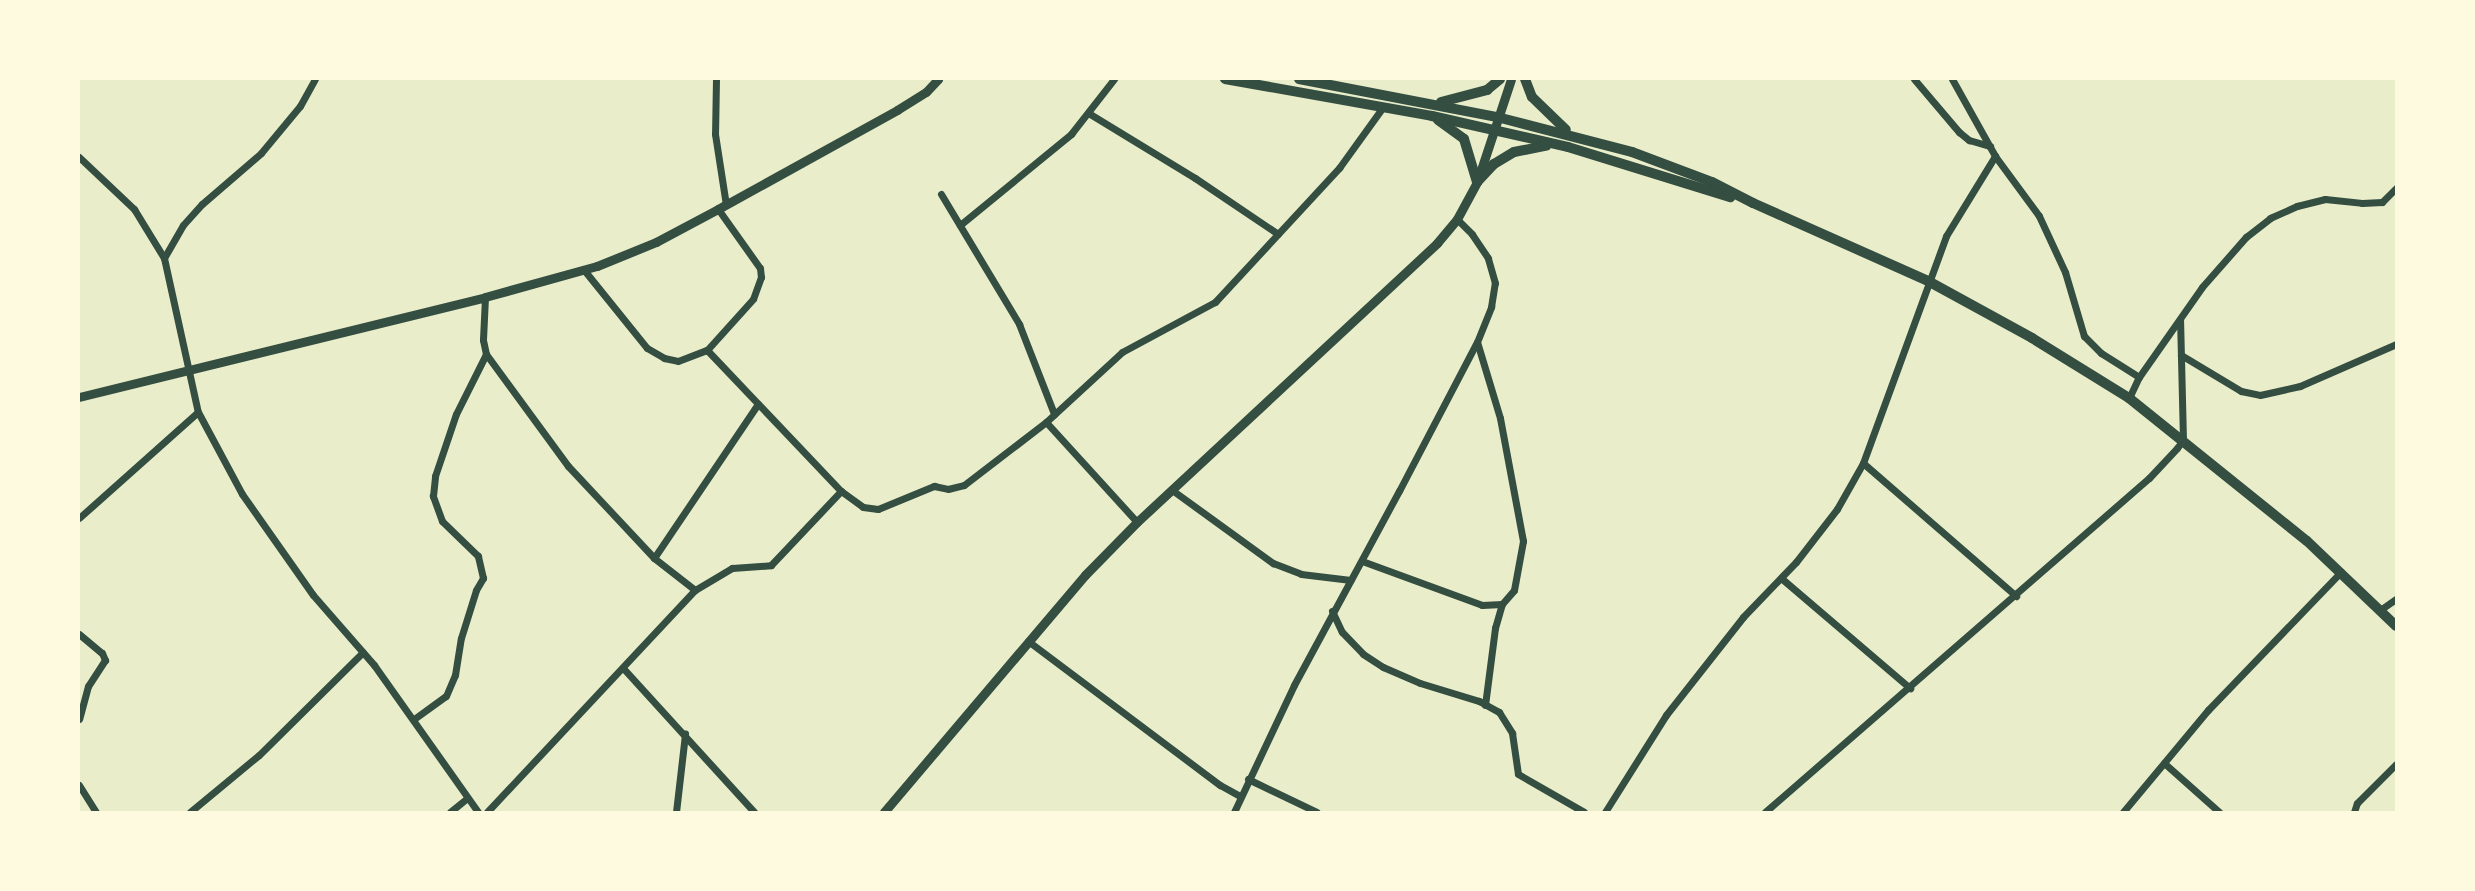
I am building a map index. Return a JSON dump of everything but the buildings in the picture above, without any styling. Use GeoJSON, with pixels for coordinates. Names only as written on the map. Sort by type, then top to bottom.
{"type":"FeatureCollection","features":[{"type":"Feature","properties":{"kind":"highway"},"geometry":{"type":"LineString","coordinates":[[1225,79],[1432,116],[1568,147],[1753,203]]}},
{"type":"Feature","properties":{"kind":"highway"},"geometry":{"type":"LineString","coordinates":[[1299,79],[1497,117],[1572,134],[1632,152],[1712,182],[1928,281],[2032,338],[2129,398],[2275,514],[2341,572],[2396,626]]}},
{"type":"Feature","properties":{"kind":"highway"},"geometry":{"type":"LineString","coordinates":[[1362,79],[1373,92]]}},
{"type":"Feature","properties":{"kind":"highway"},"geometry":{"type":"LineString","coordinates":[[1434,104],[1487,90],[1500,79]]}},
{"type":"Feature","properties":{"kind":"highway"},"geometry":{"type":"LineString","coordinates":[[1525,79],[1532,97],[1546,114],[1572,134]]}},
{"type":"Feature","properties":{"kind":"highway"},"geometry":{"type":"LineString","coordinates":[[1432,116],[1464,139],[1477,183]]}},
{"type":"Feature","properties":{"kind":"highway"},"geometry":{"type":"LineString","coordinates":[[1477,183],[1494,164],[1524,148],[1568,147]]}},
{"type":"Feature","properties":{"kind":"street"},"geometry":{"type":"LineString","coordinates":[[164,258],[183,225],[261,153],[300,106],[315,79]]}},
{"type":"Feature","properties":{"kind":"street"},"geometry":{"type":"LineString","coordinates":[[584,270],[647,348],[664,358],[678,361],[707,350],[753,299],[761,277],[760,268],[722,207],[715,134],[716,79]]}},
{"type":"Feature","properties":{"kind":"street"},"geometry":{"type":"LineString","coordinates":[[79,397],[485,298],[584,270],[656,242],[722,207],[897,110],[926,92],[939,79]]}},
{"type":"Feature","properties":{"kind":"street"},"geometry":{"type":"LineString","coordinates":[[960,225],[1068,137],[1090,114],[1114,79]]}},
{"type":"Feature","properties":{"kind":"street"},"geometry":{"type":"LineString","coordinates":[[884,812],[1085,575],[1137,522],[1437,243],[1457,219],[1477,183],[1511,79]]}},
{"type":"Feature","properties":{"kind":"street"},"geometry":{"type":"LineString","coordinates":[[1914,79],[1959,132],[1969,139],[1990,146]]}},
{"type":"Feature","properties":{"kind":"street"},"geometry":{"type":"LineString","coordinates":[[1952,79],[1995,156],[2027,195],[2052,240],[2084,337],[2101,353],[2139,377]]}},
{"type":"Feature","properties":{"kind":"street"},"geometry":{"type":"LineString","coordinates":[[707,350],[841,491],[870,510],[934,486],[957,488],[1046,422],[1122,352],[1214,302],[1339,168],[1383,107]]}},
{"type":"Feature","properties":{"kind":"street"},"geometry":{"type":"LineString","coordinates":[[1090,114],[1195,178],[1278,234]]}},
{"type":"Feature","properties":{"kind":"street"},"geometry":{"type":"LineString","coordinates":[[1605,812],[1665,715],[1743,617],[1781,578],[1837,509],[1863,463],[1928,281],[1960,209],[1995,156]]}},
{"type":"Feature","properties":{"kind":"street"},"geometry":{"type":"LineString","coordinates":[[79,157],[134,209],[164,258],[198,412],[242,494],[313,595],[363,652],[414,719],[478,812]]}},
{"type":"Feature","properties":{"kind":"street"},"geometry":{"type":"LineString","coordinates":[[2129,398],[2139,377],[2224,262],[2246,237],[2270,218],[2297,206],[2325,199],[2374,203],[2389,198],[2396,191]]}},
{"type":"Feature","properties":{"kind":"street"},"geometry":{"type":"LineString","coordinates":[[941,194],[1019,324],[1054,414]]}},
{"type":"Feature","properties":{"kind":"street"},"geometry":{"type":"LineString","coordinates":[[1234,812],[1332,610],[1352,580],[1477,342],[1491,307],[1495,283],[1488,258],[1472,234],[1457,219]]}},
{"type":"Feature","properties":{"kind":"street"},"geometry":{"type":"LineString","coordinates":[[485,298],[483,340],[486,355],[568,466],[654,558],[695,590]]}},
{"type":"Feature","properties":{"kind":"street"},"geometry":{"type":"LineString","coordinates":[[1765,812],[2149,478],[2183,440],[2180,320]]}},
{"type":"Feature","properties":{"kind":"street"},"geometry":{"type":"LineString","coordinates":[[1477,342],[1500,418],[1523,541],[1514,590],[1502,604],[1495,628],[1485,705]]}},
{"type":"Feature","properties":{"kind":"street"},"geometry":{"type":"LineString","coordinates":[[2180,355],[2241,391],[2260,395],[2300,386],[2396,344]]}},
{"type":"Feature","properties":{"kind":"street"},"geometry":{"type":"LineString","coordinates":[[414,719],[446,696],[456,675],[461,638],[476,590],[483,578],[478,556],[442,521],[433,496],[435,476],[456,414],[486,355]]}},
{"type":"Feature","properties":{"kind":"street"},"geometry":{"type":"LineString","coordinates":[[654,558],[758,404]]}},
{"type":"Feature","properties":{"kind":"street"},"geometry":{"type":"LineString","coordinates":[[79,518],[198,412]]}},
{"type":"Feature","properties":{"kind":"street"},"geometry":{"type":"LineString","coordinates":[[1046,422],[1137,522]]}},
{"type":"Feature","properties":{"kind":"street"},"geometry":{"type":"LineString","coordinates":[[1863,463],[2016,596]]}},
{"type":"Feature","properties":{"kind":"street"},"geometry":{"type":"LineString","coordinates":[[1172,490],[1273,563],[1301,574],[1352,580]]}},
{"type":"Feature","properties":{"kind":"street"},"geometry":{"type":"LineString","coordinates":[[487,812],[695,590],[732,568],[771,565],[841,491]]}},
{"type":"Feature","properties":{"kind":"street"},"geometry":{"type":"LineString","coordinates":[[1362,561],[1482,605],[1502,604]]}},
{"type":"Feature","properties":{"kind":"street"},"geometry":{"type":"LineString","coordinates":[[2123,812],[2208,710],[2341,572]]}},
{"type":"Feature","properties":{"kind":"street"},"geometry":{"type":"LineString","coordinates":[[1781,578],[1910,688]]}},
{"type":"Feature","properties":{"kind":"street"},"geometry":{"type":"LineString","coordinates":[[2380,610],[2396,599]]}},
{"type":"Feature","properties":{"kind":"street"},"geometry":{"type":"LineString","coordinates":[[1332,610],[1342,632],[1363,654],[1383,667],[1499,712],[1513,733],[1518,774],[1584,812]]}},
{"type":"Feature","properties":{"kind":"street"},"geometry":{"type":"LineString","coordinates":[[79,634],[102,653],[105,660],[88,686],[79,719]]}},
{"type":"Feature","properties":{"kind":"street"},"geometry":{"type":"LineString","coordinates":[[1028,641],[1220,785],[1240,796]]}},
{"type":"Feature","properties":{"kind":"street"},"geometry":{"type":"LineString","coordinates":[[190,812],[259,755],[363,652]]}},
{"type":"Feature","properties":{"kind":"street"},"geometry":{"type":"LineString","coordinates":[[623,668],[754,812]]}},
{"type":"Feature","properties":{"kind":"street"},"geometry":{"type":"LineString","coordinates":[[676,812],[685,734]]}},
{"type":"Feature","properties":{"kind":"street"},"geometry":{"type":"LineString","coordinates":[[2164,762],[2219,812]]}},
{"type":"Feature","properties":{"kind":"street"},"geometry":{"type":"LineString","coordinates":[[2354,812],[2357,803],[2396,764]]}},
{"type":"Feature","properties":{"kind":"street"},"geometry":{"type":"LineString","coordinates":[[1248,779],[1317,812]]}},
{"type":"Feature","properties":{"kind":"street"},"geometry":{"type":"LineString","coordinates":[[79,785],[96,812]]}},
{"type":"Feature","properties":{"kind":"street"},"geometry":{"type":"LineString","coordinates":[[450,812],[467,798]]}}]}
